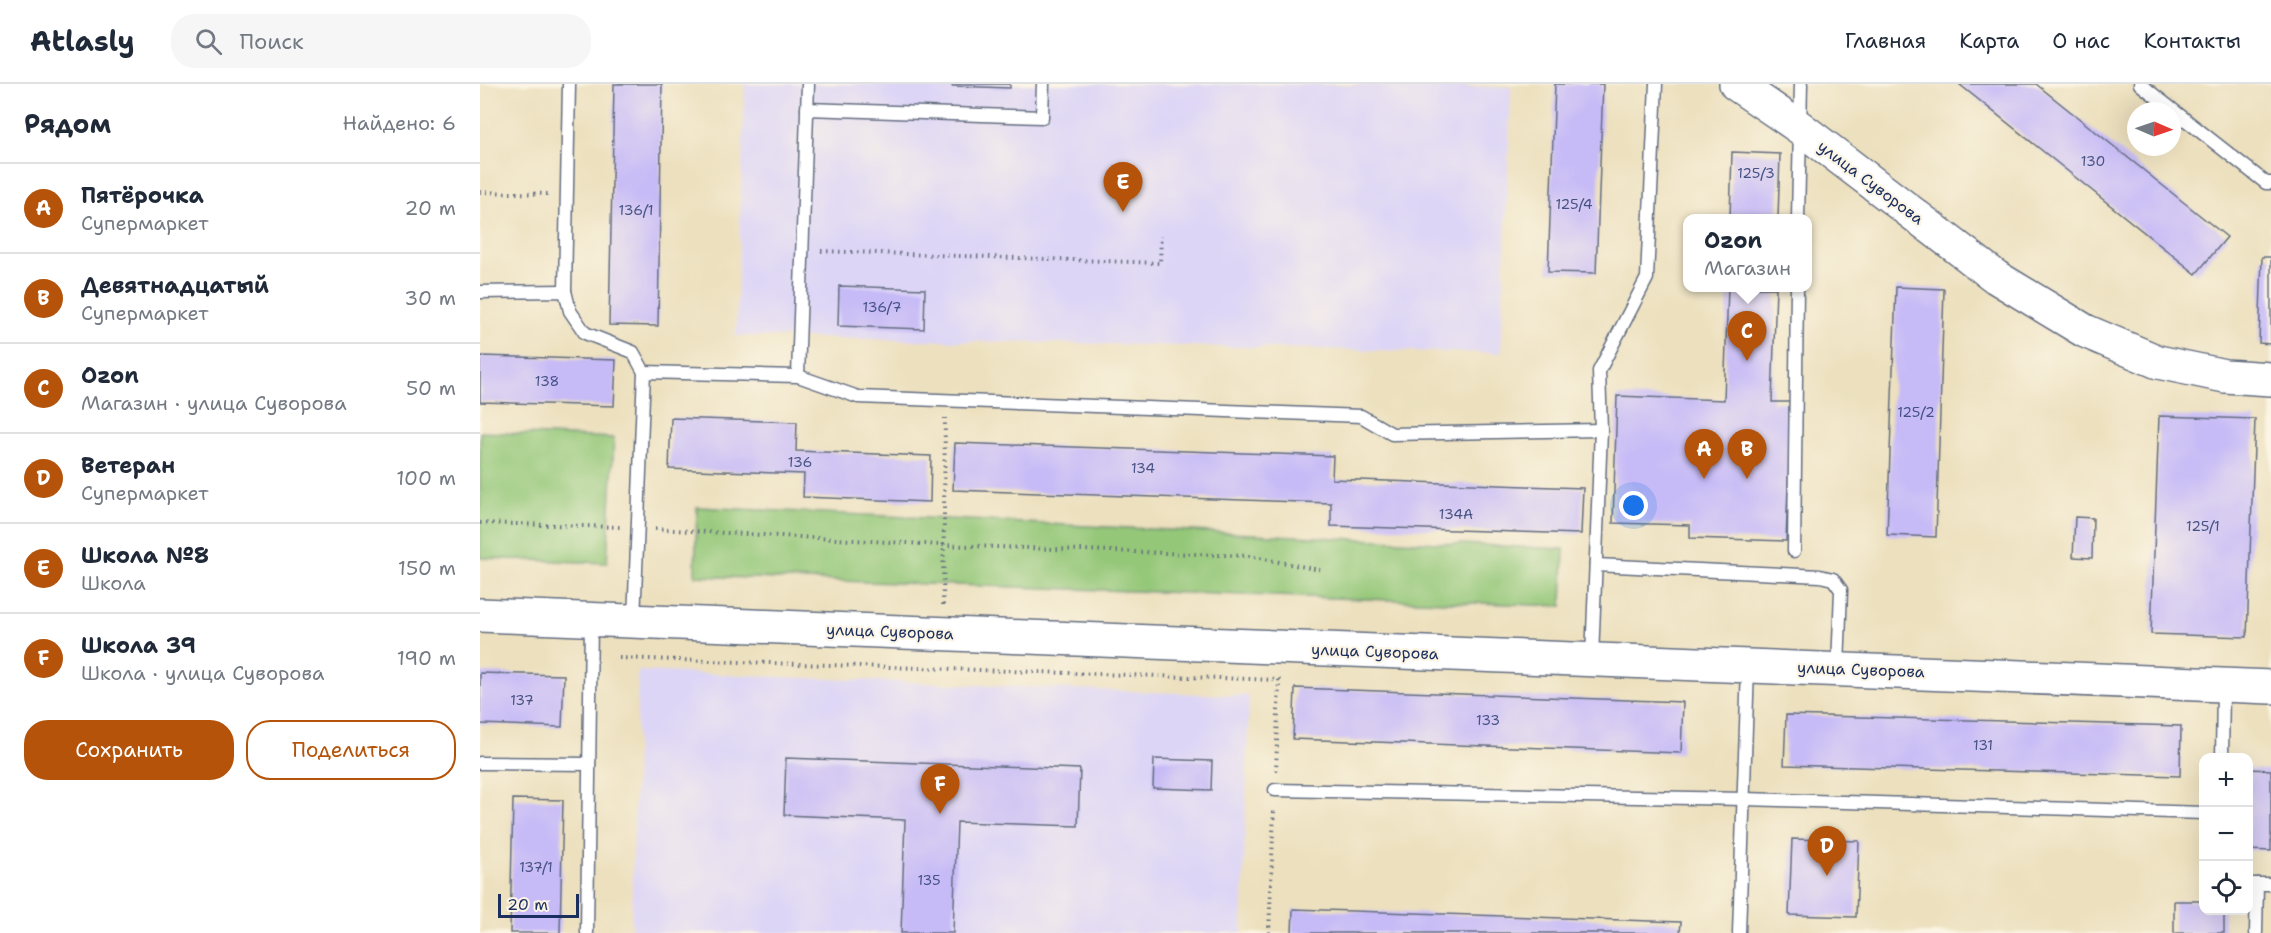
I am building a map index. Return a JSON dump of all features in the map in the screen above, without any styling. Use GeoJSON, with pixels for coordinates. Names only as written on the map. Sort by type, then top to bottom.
{"type":"FeatureCollection","features":[{"type":"Feature","properties":{"kind":"street","name":"улица Суворова"},"geometry":{"type":"LineString","coordinates":[[1736,84],[1799,127],[1996,277],[2085,331],[2158,362],[2225,376],[2271,379]]}},
{"type":"Feature","properties":{"kind":"street","name":"улица Суворова"},"geometry":{"type":"LineString","coordinates":[[480,615],[1748,664],[2271,687]]}},
{"type":"Feature","properties":{"kind":"lane"},"geometry":{"type":"LineString","coordinates":[[569,84],[565,291],[570,310],[585,333],[633,352],[644,372],[634,621]]}},
{"type":"Feature","properties":{"kind":"lane"},"geometry":{"type":"LineString","coordinates":[[798,376],[808,84]]}},
{"type":"Feature","properties":{"kind":"lane"},"geometry":{"type":"LineString","coordinates":[[807,109],[1042,117],[1043,84]]}},
{"type":"Feature","properties":{"kind":"lane"},"geometry":{"type":"LineString","coordinates":[[1592,659],[1601,430],[1599,371],[1647,278],[1656,84]]}},
{"type":"Feature","properties":{"kind":"lane"},"geometry":{"type":"LineString","coordinates":[[1798,214],[1801,84]]}},
{"type":"Feature","properties":{"kind":"lane"},"geometry":{"type":"LineString","coordinates":[[2140,84],[2266,183],[2271,183]]}},
{"type":"Feature","properties":{"kind":"lane"},"geometry":{"type":"LineString","coordinates":[[480,292],[565,291]]}},
{"type":"Feature","properties":{"kind":"lane"},"geometry":{"type":"LineString","coordinates":[[1794,551],[1797,292]]}},
{"type":"Feature","properties":{"kind":"lane"},"geometry":{"type":"LineString","coordinates":[[644,372],[798,376],[858,397],[1360,416],[1392,434],[1601,430]]}},
{"type":"Feature","properties":{"kind":"lane"},"geometry":{"type":"LineString","coordinates":[[1596,565],[1820,576],[1833,579],[1841,590],[1838,668]]}},
{"type":"Feature","properties":{"kind":"lane"},"geometry":{"type":"LineString","coordinates":[[587,933],[591,619]]}},
{"type":"Feature","properties":{"kind":"lane"},"geometry":{"type":"LineString","coordinates":[[1739,933],[1748,664]]}},
{"type":"Feature","properties":{"kind":"lane"},"geometry":{"type":"LineString","coordinates":[[2222,753],[2223,685]]}},
{"type":"Feature","properties":{"kind":"lane"},"geometry":{"type":"LineString","coordinates":[[480,763],[589,764]]}},
{"type":"Feature","properties":{"kind":"lane"},"geometry":{"type":"LineString","coordinates":[[1275,790],[1744,799],[2199,813]]}},
{"type":"Feature","properties":{"kind":"lane"},"geometry":{"type":"LineString","coordinates":[[2256,933],[2253,884],[2271,884]]}},
{"type":"Feature","properties":{"kind":"path"},"geometry":{"type":"LineString","coordinates":[[480,192],[566,194]]}},
{"type":"Feature","properties":{"kind":"path"},"geometry":{"type":"LineString","coordinates":[[802,251],[1160,263],[1161,236]]}},
{"type":"Feature","properties":{"kind":"path"},"geometry":{"type":"LineString","coordinates":[[939,669],[942,633],[945,400]]}},
{"type":"Feature","properties":{"kind":"path"},"geometry":{"type":"LineString","coordinates":[[480,523],[638,528],[943,545],[1249,556],[1320,570]]}},
{"type":"Feature","properties":{"kind":"path"},"geometry":{"type":"LineString","coordinates":[[619,658],[1279,680],[1269,933]]}},
{"type":"Feature","properties":{"kind":"shaded area"},"geometry":{"type":"Polygon","coordinates":[[[745,84],[1288,84],[1511,87],[1501,353],[736,336],[745,84]]]}},
{"type":"Feature","properties":{"kind":"shaded area"},"geometry":{"type":"Polygon","coordinates":[[[638,671],[1249,696],[1242,933],[631,933],[638,671]]]}},
{"type":"Feature","properties":{"kind":"green space"},"geometry":{"type":"Polygon","coordinates":[[[480,432],[614,438],[607,563],[480,558],[480,432]]]}},
{"type":"Feature","properties":{"kind":"green space"},"geometry":{"type":"Polygon","coordinates":[[[697,507],[1564,549],[1562,606],[695,576],[697,507]]]}},
{"type":"Feature","properties":{"kind":"building"},"geometry":{"type":"Polygon","coordinates":[[[614,84],[662,84],[658,326],[609,325],[614,84]]]}},
{"type":"Feature","properties":{"kind":"building"},"geometry":{"type":"Polygon","coordinates":[[[952,84],[1010,84],[1010,88],[952,86],[952,84]]]}},
{"type":"Feature","properties":{"kind":"building"},"geometry":{"type":"Polygon","coordinates":[[[1555,84],[1603,84],[1596,273],[1548,272],[1555,84]]]}},
{"type":"Feature","properties":{"kind":"building"},"geometry":{"type":"Polygon","coordinates":[[[1959,84],[2036,84],[2227,237],[2196,274],[1959,84]]]}},
{"type":"Feature","properties":{"kind":"building"},"geometry":{"type":"Polygon","coordinates":[[[1732,152],[1780,154],[1778,214],[1730,214],[1732,152]]]}},
{"type":"Feature","properties":{"kind":"building"},"geometry":{"type":"Polygon","coordinates":[[[2262,257],[2271,257],[2271,344],[2259,343],[2262,257]]]}},
{"type":"Feature","properties":{"kind":"building"},"geometry":{"type":"Polygon","coordinates":[[[839,286],[925,289],[924,329],[838,326],[839,286]]]}},
{"type":"Feature","properties":{"kind":"building"},"geometry":{"type":"Polygon","coordinates":[[[1896,287],[1944,289],[1936,537],[1887,535],[1896,287]]]}},
{"type":"Feature","properties":{"kind":"building"},"geometry":{"type":"Polygon","coordinates":[[[1728,292],[1776,292],[1772,402],[1791,402],[1786,541],[1690,538],[1690,525],[1613,523],[1617,396],[1724,400],[1728,292]]]}},
{"type":"Feature","properties":{"kind":"building"},"geometry":{"type":"Polygon","coordinates":[[[480,356],[616,360],[614,406],[480,402],[480,356]]]}},
{"type":"Feature","properties":{"kind":"building"},"geometry":{"type":"Polygon","coordinates":[[[2159,416],[2255,419],[2247,637],[2151,634],[2159,416]]]}},
{"type":"Feature","properties":{"kind":"building"},"geometry":{"type":"Polygon","coordinates":[[[671,418],[797,422],[796,451],[931,456],[930,502],[803,497],[804,474],[669,469],[671,418]]]}},
{"type":"Feature","properties":{"kind":"building"},"geometry":{"type":"Polygon","coordinates":[[[955,443],[1333,456],[1332,479],[1583,488],[1581,534],[1331,526],[1331,503],[953,490],[955,443]]]}},
{"type":"Feature","properties":{"kind":"building"},"geometry":{"type":"Polygon","coordinates":[[[2075,517],[2093,518],[2092,558],[2073,557],[2075,517]]]}},
{"type":"Feature","properties":{"kind":"building"},"geometry":{"type":"Polygon","coordinates":[[[480,673],[564,675],[562,727],[480,724],[480,673]]]}},
{"type":"Feature","properties":{"kind":"building"},"geometry":{"type":"Polygon","coordinates":[[[1295,688],[1683,702],[1681,753],[1293,739],[1295,688]]]}},
{"type":"Feature","properties":{"kind":"building"},"geometry":{"type":"Polygon","coordinates":[[[1786,715],[2181,726],[2180,776],[1784,765],[1786,715]]]}},
{"type":"Feature","properties":{"kind":"building"},"geometry":{"type":"Polygon","coordinates":[[[786,758],[1080,769],[1078,826],[957,822],[953,933],[901,933],[905,820],[784,815],[786,758]]]}},
{"type":"Feature","properties":{"kind":"building"},"geometry":{"type":"Polygon","coordinates":[[[1154,759],[1212,761],[1211,790],[1153,788],[1154,759]]]}},
{"type":"Feature","properties":{"kind":"building"},"geometry":{"type":"Polygon","coordinates":[[[2253,769],[2271,770],[2271,851],[2253,850],[2253,769]]]}},
{"type":"Feature","properties":{"kind":"building"},"geometry":{"type":"Polygon","coordinates":[[[513,799],[563,800],[560,933],[510,933],[513,799]]]}},
{"type":"Feature","properties":{"kind":"building"},"geometry":{"type":"Polygon","coordinates":[[[1792,839],[1859,841],[1856,917],[1789,915],[1792,839]]]}},
{"type":"Feature","properties":{"kind":"building"},"geometry":{"type":"Polygon","coordinates":[[[2174,901],[2199,901],[2199,915],[2224,915],[2224,933],[2174,933],[2174,901]]]}},
{"type":"Feature","properties":{"kind":"building"},"geometry":{"type":"Polygon","coordinates":[[[1293,909],[1681,922],[1680,933],[1292,933],[1293,909]]]}},
{"type":"Feature","properties":{"kind":"place","name":"Школа №8"},"geometry":{"type":"Point","coordinates":[1123,212]}},
{"type":"Feature","properties":{"kind":"place","name":"Ozon"},"geometry":{"type":"Point","coordinates":[1747,361]}},
{"type":"Feature","properties":{"kind":"place","name":"Пятёрочка"},"geometry":{"type":"Point","coordinates":[1704,479]}},
{"type":"Feature","properties":{"kind":"place","name":"Девятнадцатый"},"geometry":{"type":"Point","coordinates":[1747,479]}},
{"type":"Feature","properties":{"kind":"place","name":"Школа 39"},"geometry":{"type":"Point","coordinates":[940,814]}},
{"type":"Feature","properties":{"kind":"place","name":"Ветеран"},"geometry":{"type":"Point","coordinates":[1827,876]}}]}
